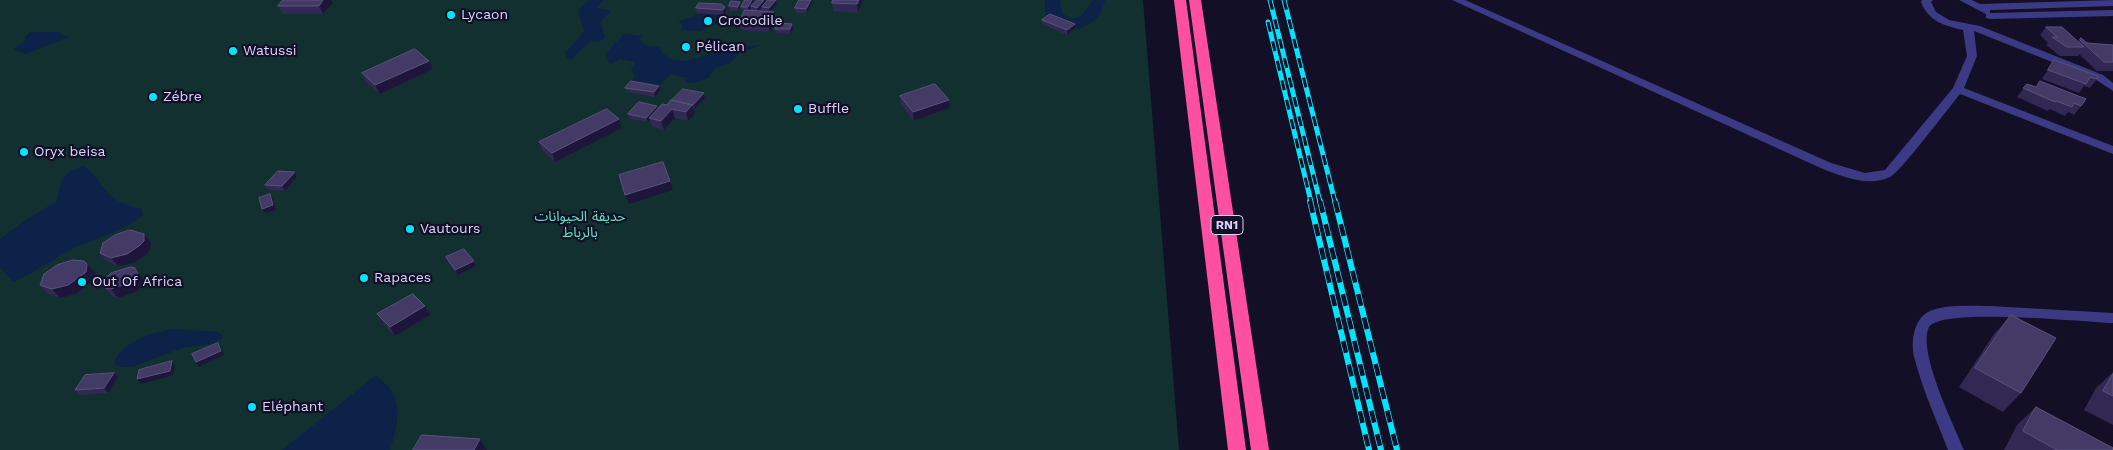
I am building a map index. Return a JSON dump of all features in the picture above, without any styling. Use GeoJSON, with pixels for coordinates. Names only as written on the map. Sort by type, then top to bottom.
{"type":"FeatureCollection","features":[{"type":"Feature","properties":{"kind":"highway","name":"RN1"},"geometry":{"type":"LineString","coordinates":[[1180,0],[1237,450]]}},
{"type":"Feature","properties":{"kind":"highway","name":"RN1"},"geometry":{"type":"LineString","coordinates":[[1195,0],[1260,450]]}},
{"type":"Feature","properties":{"kind":"street"},"geometry":{"type":"LineString","coordinates":[[1457,0],[1827,166],[1862,177],[1882,176],[1889,173],[1958,89],[1972,56],[1972,28]]}},
{"type":"Feature","properties":{"kind":"street"},"geometry":{"type":"LineString","coordinates":[[1928,0],[1926,2],[1927,9],[1936,17],[1972,28],[2100,77],[2113,88]]}},
{"type":"Feature","properties":{"kind":"street"},"geometry":{"type":"LineString","coordinates":[[1964,0],[1980,7],[1990,16],[2113,13]]}},
{"type":"Feature","properties":{"kind":"street"},"geometry":{"type":"LineString","coordinates":[[1980,7],[2113,3]]}},
{"type":"Feature","properties":{"kind":"street"},"geometry":{"type":"LineString","coordinates":[[1972,28],[1989,24],[1990,16]]}},
{"type":"Feature","properties":{"kind":"street"},"geometry":{"type":"LineString","coordinates":[[1958,89],[2113,150]]}},
{"type":"Feature","properties":{"kind":"street"},"geometry":{"type":"LineString","coordinates":[[1956,450],[1921,359],[1920,340],[1923,325],[1932,316],[1954,312],[1989,311],[2113,318]]}},
{"type":"Feature","properties":{"kind":"green space","name":"حديقة الحيوانات بالرباط"},"geometry":{"type":"Polygon","coordinates":[[[0,0],[1143,0],[1179,450],[0,450],[0,0]]]}},
{"type":"Feature","properties":{"kind":"water"},"geometry":{"type":"Polygon","coordinates":[[[589,0],[604,0],[596,8],[611,11],[600,22],[605,37],[599,42],[590,41],[572,59],[567,58],[565,53],[584,31],[578,10],[589,0]]]}},
{"type":"Feature","properties":{"kind":"water"},"geometry":{"type":"Polygon","coordinates":[[[1045,0],[1060,0],[1062,13],[1071,19],[1081,16],[1093,0],[1105,0],[1102,10],[1096,18],[1079,29],[1051,18],[1045,13],[1045,0]]]}},
{"type":"Feature","properties":{"kind":"water"},"geometry":{"type":"Polygon","coordinates":[[[699,14],[721,15],[727,19],[701,31],[682,30],[682,24],[678,22],[699,14]]]}},
{"type":"Feature","properties":{"kind":"water"},"geometry":{"type":"Polygon","coordinates":[[[60,32],[62,35],[69,37],[25,54],[14,49],[25,41],[25,37],[29,33],[60,32]]]}},
{"type":"Feature","properties":{"kind":"water"},"geometry":{"type":"Polygon","coordinates":[[[624,34],[643,36],[639,39],[644,44],[660,47],[662,53],[673,60],[686,61],[730,48],[762,45],[740,52],[730,63],[715,68],[708,78],[693,83],[685,82],[688,78],[670,74],[656,90],[626,88],[635,77],[631,69],[636,62],[620,59],[610,64],[605,54],[624,34]]]}},
{"type":"Feature","properties":{"kind":"water"},"geometry":{"type":"Polygon","coordinates":[[[84,166],[119,202],[141,209],[143,215],[116,231],[76,247],[13,282],[0,267],[0,239],[24,221],[56,202],[61,183],[66,174],[84,166]]]}},
{"type":"Feature","properties":{"kind":"water"},"geometry":{"type":"Polygon","coordinates":[[[173,329],[219,332],[223,337],[212,344],[182,348],[132,367],[120,367],[114,363],[118,355],[131,343],[147,335],[173,329]]]}},
{"type":"Feature","properties":{"kind":"water"},"geometry":{"type":"Polygon","coordinates":[[[375,376],[385,383],[391,391],[397,409],[396,429],[390,450],[282,450],[375,376]]]}},
{"type":"Feature","properties":{"kind":"building"},"geometry":{"type":"Polygon","coordinates":[[[283,0],[323,0],[319,6],[278,6],[283,0]]]}},
{"type":"Feature","properties":{"kind":"building"},"geometry":{"type":"Polygon","coordinates":[[[745,0],[752,0],[748,7],[741,7],[745,0]]]}},
{"type":"Feature","properties":{"kind":"building"},"geometry":{"type":"Polygon","coordinates":[[[757,0],[764,0],[757,8],[751,6],[757,0]]]}},
{"type":"Feature","properties":{"kind":"building"},"geometry":{"type":"Polygon","coordinates":[[[768,0],[776,0],[769,8],[762,7],[768,0]]]}},
{"type":"Feature","properties":{"kind":"building"},"geometry":{"type":"Polygon","coordinates":[[[799,0],[811,0],[806,9],[795,8],[799,0]]]}},
{"type":"Feature","properties":{"kind":"building"},"geometry":{"type":"Polygon","coordinates":[[[833,0],[859,0],[857,4],[832,3],[833,0]]]}},
{"type":"Feature","properties":{"kind":"building"},"geometry":{"type":"Polygon","coordinates":[[[731,1],[740,2],[738,7],[729,6],[731,1]]]}},
{"type":"Feature","properties":{"kind":"building"},"geometry":{"type":"Polygon","coordinates":[[[699,3],[721,4],[725,7],[723,10],[696,8],[699,3]]]}},
{"type":"Feature","properties":{"kind":"building"},"geometry":{"type":"Polygon","coordinates":[[[745,10],[774,12],[768,23],[739,22],[745,10]]]}},
{"type":"Feature","properties":{"kind":"building"},"geometry":{"type":"Polygon","coordinates":[[[1050,14],[1075,24],[1067,30],[1042,20],[1050,14]]]}},
{"type":"Feature","properties":{"kind":"building"},"geometry":{"type":"Polygon","coordinates":[[[778,23],[792,24],[790,29],[775,29],[778,23]]]}},
{"type":"Feature","properties":{"kind":"building"},"geometry":{"type":"Polygon","coordinates":[[[2046,27],[2062,27],[2084,47],[2067,47],[2052,37],[2057,37],[2046,27]]]}},
{"type":"Feature","properties":{"kind":"building"},"geometry":{"type":"Polygon","coordinates":[[[2081,38],[2087,43],[2113,45],[2113,62],[2104,62],[2080,40],[2081,38]]]}},
{"type":"Feature","properties":{"kind":"building"},"geometry":{"type":"Polygon","coordinates":[[[415,49],[429,61],[375,85],[362,73],[415,49]]]}},
{"type":"Feature","properties":{"kind":"building"},"geometry":{"type":"Polygon","coordinates":[[[2054,60],[2098,76],[2097,79],[2090,77],[2086,84],[2048,70],[2054,60]]]}},
{"type":"Feature","properties":{"kind":"building"},"geometry":{"type":"Polygon","coordinates":[[[631,81],[659,86],[654,92],[625,88],[631,81]]]}},
{"type":"Feature","properties":{"kind":"building"},"geometry":{"type":"Polygon","coordinates":[[[2040,81],[2086,99],[2081,106],[2074,103],[2072,107],[2023,88],[2027,84],[2036,87],[2040,81]]]}},
{"type":"Feature","properties":{"kind":"building"},"geometry":{"type":"Polygon","coordinates":[[[935,84],[949,100],[913,112],[900,96],[935,84]]]}},
{"type":"Feature","properties":{"kind":"building"},"geometry":{"type":"Polygon","coordinates":[[[683,89],[704,93],[693,105],[672,100],[683,89]]]}},
{"type":"Feature","properties":{"kind":"building"},"geometry":{"type":"Polygon","coordinates":[[[671,100],[692,105],[686,112],[672,109],[661,121],[649,118],[662,104],[667,105],[671,100]]]}},
{"type":"Feature","properties":{"kind":"building"},"geometry":{"type":"Polygon","coordinates":[[[639,102],[657,106],[646,118],[628,114],[639,102]]]}},
{"type":"Feature","properties":{"kind":"building"},"geometry":{"type":"Polygon","coordinates":[[[607,109],[619,119],[552,153],[539,142],[607,109]]]}},
{"type":"Feature","properties":{"kind":"building"},"geometry":{"type":"Polygon","coordinates":[[[663,162],[670,181],[625,195],[619,175],[663,162]]]}},
{"type":"Feature","properties":{"kind":"building"},"geometry":{"type":"Polygon","coordinates":[[[278,171],[295,172],[282,186],[265,185],[278,171]]]}},
{"type":"Feature","properties":{"kind":"building"},"geometry":{"type":"Polygon","coordinates":[[[270,194],[273,205],[262,209],[259,198],[270,194]]]}},
{"type":"Feature","properties":{"kind":"building"},"geometry":{"type":"Polygon","coordinates":[[[130,230],[144,234],[144,241],[139,246],[127,254],[111,258],[100,253],[103,243],[115,235],[130,230]]]}},
{"type":"Feature","properties":{"kind":"building"},"geometry":{"type":"Polygon","coordinates":[[[464,249],[474,261],[455,270],[446,257],[464,249]]]}},
{"type":"Feature","properties":{"kind":"building"},"geometry":{"type":"Polygon","coordinates":[[[73,260],[84,261],[87,264],[86,272],[68,285],[52,289],[40,285],[44,274],[57,265],[73,260]]]}},
{"type":"Feature","properties":{"kind":"building"},"geometry":{"type":"Polygon","coordinates":[[[131,267],[135,268],[138,274],[131,282],[111,289],[105,288],[102,282],[111,273],[131,267]]]}},
{"type":"Feature","properties":{"kind":"building"},"geometry":{"type":"Polygon","coordinates":[[[413,294],[425,306],[390,327],[377,314],[413,294]]]}},
{"type":"Feature","properties":{"kind":"building"},"geometry":{"type":"Polygon","coordinates":[[[2011,315],[2056,338],[2021,393],[1975,368],[2011,315]]]}},
{"type":"Feature","properties":{"kind":"building"},"geometry":{"type":"Polygon","coordinates":[[[218,343],[221,351],[196,362],[192,354],[218,343]]]}},
{"type":"Feature","properties":{"kind":"building"},"geometry":{"type":"Polygon","coordinates":[[[172,361],[170,371],[137,379],[139,370],[172,361]]]}},
{"type":"Feature","properties":{"kind":"building"},"geometry":{"type":"Polygon","coordinates":[[[114,373],[104,388],[75,390],[85,375],[114,373]]]}},
{"type":"Feature","properties":{"kind":"building"},"geometry":{"type":"Polygon","coordinates":[[[2113,374],[2113,396],[2103,391],[2113,374]]]}},
{"type":"Feature","properties":{"kind":"building"},"geometry":{"type":"Polygon","coordinates":[[[2036,407],[2113,448],[2113,450],[2057,450],[2023,431],[2036,407]]]}},
{"type":"Feature","properties":{"kind":"building"},"geometry":{"type":"Polygon","coordinates":[[[422,435],[480,439],[474,450],[413,450],[422,435]]]}},
{"type":"Feature","properties":{"kind":"railway"},"geometry":{"type":"LineString","coordinates":[[1270,0],[1320,202]]}},
{"type":"Feature","properties":{"kind":"railway"},"geometry":{"type":"LineString","coordinates":[[1284,0],[1335,202]]}},
{"type":"Feature","properties":{"kind":"railway"},"geometry":{"type":"LineString","coordinates":[[1268,22],[1311,202]]}},
{"type":"Feature","properties":{"kind":"railway"},"geometry":{"type":"LineString","coordinates":[[1310,201],[1369,450]]}},
{"type":"Feature","properties":{"kind":"railway"},"geometry":{"type":"LineString","coordinates":[[1320,201],[1381,450]]}},
{"type":"Feature","properties":{"kind":"railway"},"geometry":{"type":"LineString","coordinates":[[1335,201],[1397,450]]}},
{"type":"Feature","properties":{"kind":"place","name":"Lycaon"},"geometry":{"type":"Point","coordinates":[451,15]}},
{"type":"Feature","properties":{"kind":"place","name":"Crocodile"},"geometry":{"type":"Point","coordinates":[708,21]}},
{"type":"Feature","properties":{"kind":"place","name":"Pélican"},"geometry":{"type":"Point","coordinates":[686,47]}},
{"type":"Feature","properties":{"kind":"place","name":"Watussi"},"geometry":{"type":"Point","coordinates":[233,51]}},
{"type":"Feature","properties":{"kind":"place","name":"Zébre"},"geometry":{"type":"Point","coordinates":[153,97]}},
{"type":"Feature","properties":{"kind":"place","name":"Buffle"},"geometry":{"type":"Point","coordinates":[798,109]}},
{"type":"Feature","properties":{"kind":"place","name":"Oryx beisa"},"geometry":{"type":"Point","coordinates":[24,152]}},
{"type":"Feature","properties":{"kind":"place","name":"Vautours"},"geometry":{"type":"Point","coordinates":[410,229]}},
{"type":"Feature","properties":{"kind":"place","name":"Rapaces"},"geometry":{"type":"Point","coordinates":[364,278]}},
{"type":"Feature","properties":{"kind":"place","name":"Out Of Africa"},"geometry":{"type":"Point","coordinates":[82,282]}},
{"type":"Feature","properties":{"kind":"place","name":"Eléphant"},"geometry":{"type":"Point","coordinates":[252,407]}}]}
